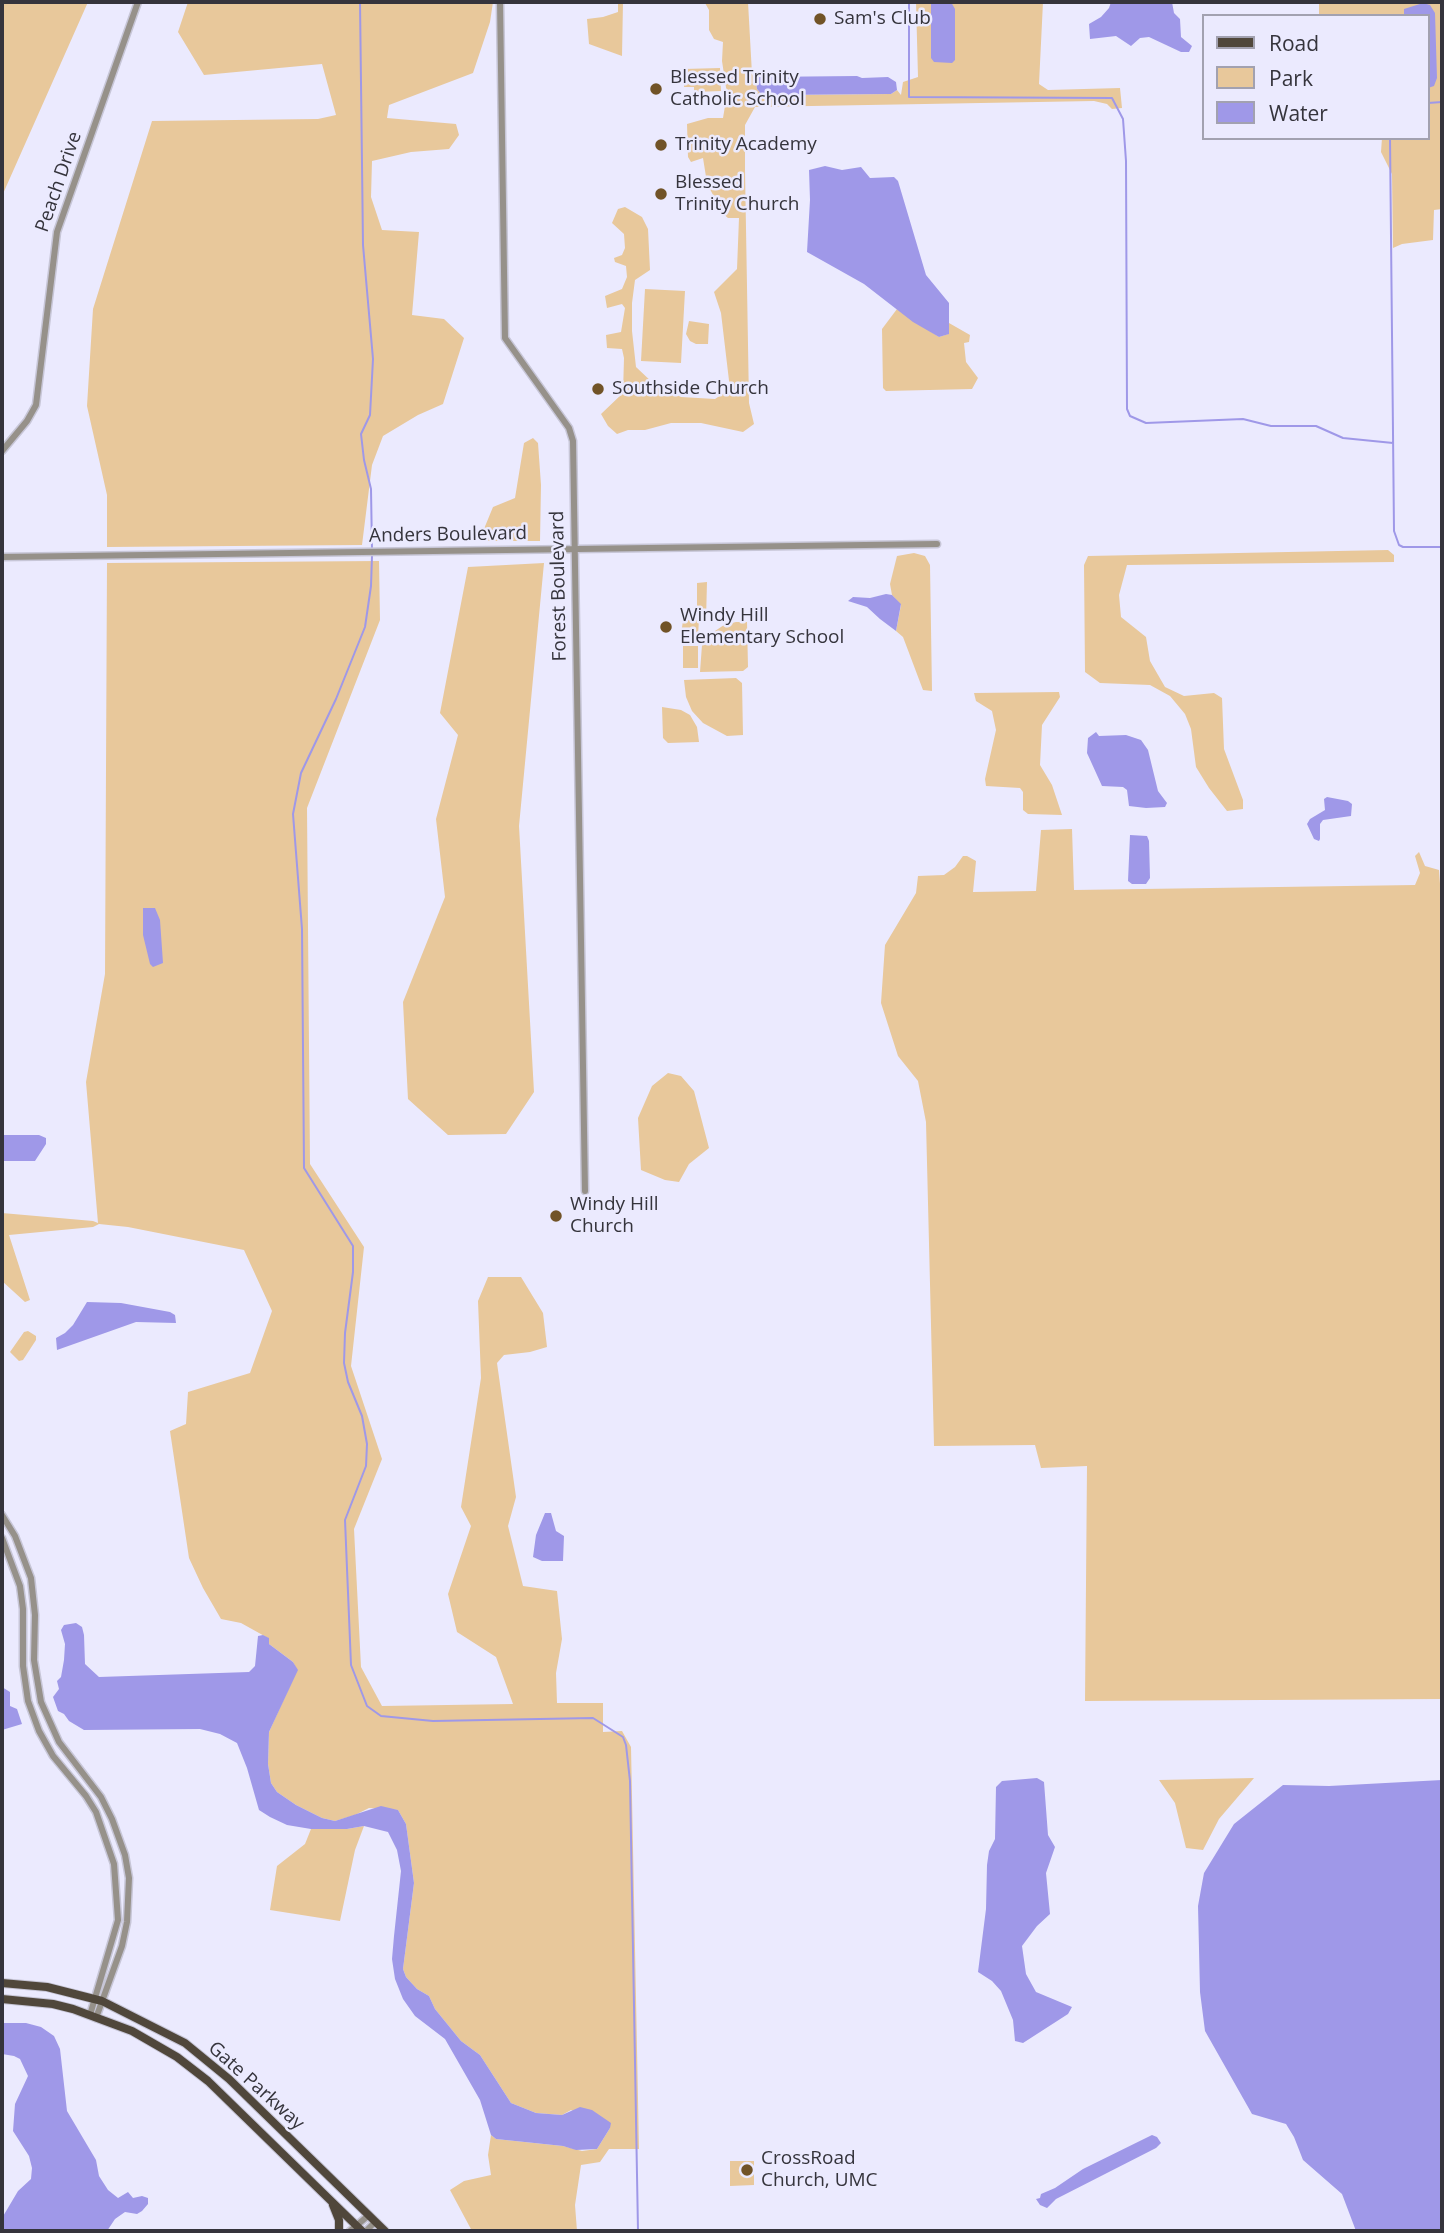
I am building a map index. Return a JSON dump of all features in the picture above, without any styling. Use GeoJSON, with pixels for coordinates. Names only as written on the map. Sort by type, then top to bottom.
{"type":"FeatureCollection","features":[{"type":"Feature","properties":{"kind":"main road","name":"Gate Parkway"},"geometry":{"type":"LineString","coordinates":[[2,1983],[47,1987],[98,2000],[185,2043],[214,2066],[385,2231]]}},
{"type":"Feature","properties":{"kind":"main road","name":"Gate Parkway"},"geometry":{"type":"LineString","coordinates":[[2,1998],[54,2004],[93,2016],[132,2031],[177,2057],[208,2081],[359,2230]]}},
{"type":"Feature","properties":{"kind":"main road"},"geometry":{"type":"LineString","coordinates":[[328,2197],[337,2213],[339,2231]]}},
{"type":"Feature","properties":{"kind":"street","name":"Peach Drive"},"geometry":{"type":"LineString","coordinates":[[2,451],[27,421],[36,405],[57,232],[138,2]]}},
{"type":"Feature","properties":{"kind":"street","name":"Forest Boulevard"},"geometry":{"type":"LineString","coordinates":[[500,2],[505,338],[572,435],[585,1191]]}},
{"type":"Feature","properties":{"kind":"street","name":"Anders Boulevard"},"geometry":{"type":"LineString","coordinates":[[2,557],[937,544]]}},
{"type":"Feature","properties":{"kind":"street"},"geometry":{"type":"LineString","coordinates":[[2,1516],[15,1535],[31,1578],[35,1608],[34,1660],[37,1689],[54,1733],[101,1797],[122,1842],[125,1855],[129,1893],[127,1922],[122,1946],[98,2000]]}},
{"type":"Feature","properties":{"kind":"street"},"geometry":{"type":"LineString","coordinates":[[2,1538],[18,1578],[23,1609],[23,1666],[28,1701],[43,1738],[61,1767],[96,1812],[112,1855],[117,1885],[118,1920],[93,2016]]}},
{"type":"Feature","properties":{"kind":"street"},"geometry":{"type":"LineString","coordinates":[[23,1609],[35,1608]]}},
{"type":"Feature","properties":{"kind":"street"},"geometry":{"type":"LineString","coordinates":[[61,1767],[70,1758]]}},
{"type":"Feature","properties":{"kind":"street"},"geometry":{"type":"LineString","coordinates":[[110,1847],[122,1842]]}},
{"type":"Feature","properties":{"kind":"street"},"geometry":{"type":"LineString","coordinates":[[112,1855],[125,1855]]}},
{"type":"Feature","properties":{"kind":"street"},"geometry":{"type":"LineString","coordinates":[[359,2230],[372,2218]]}},
{"type":"Feature","properties":{"kind":"green space"},"geometry":{"type":"Polygon","coordinates":[[[2,2],[88,2],[2,196],[2,2]]]}},
{"type":"Feature","properties":{"kind":"green space"},"geometry":{"type":"Polygon","coordinates":[[[188,2],[493,2],[490,22],[473,73],[389,105],[387,118],[456,124],[459,135],[449,149],[411,152],[372,161],[371,197],[382,230],[419,232],[412,315],[444,319],[464,338],[443,404],[383,436],[372,465],[362,545],[107,547],[107,495],[87,406],[93,309],[152,121],[318,119],[336,115],[322,64],[204,75],[178,32],[188,2]]]}},
{"type":"Feature","properties":{"kind":"green space"},"geometry":{"type":"Polygon","coordinates":[[[618,2],[623,2],[622,56],[589,44],[587,19],[618,12],[618,2]]]}},
{"type":"Feature","properties":{"kind":"green space"},"geometry":{"type":"Polygon","coordinates":[[[700,2],[748,2],[752,74],[761,94],[891,94],[897,90],[901,95],[903,82],[918,77],[916,2],[1043,2],[1039,84],[1048,90],[1120,88],[1122,108],[1112,109],[1107,104],[1094,101],[755,107],[745,125],[749,403],[754,424],[743,432],[701,423],[671,423],[617,434],[601,414],[623,393],[622,349],[607,348],[606,335],[621,332],[625,308],[622,304],[607,308],[605,296],[622,289],[627,277],[626,266],[615,262],[614,258],[622,255],[625,248],[624,234],[612,223],[618,209],[625,207],[642,217],[648,229],[650,270],[635,280],[632,303],[636,367],[654,384],[681,397],[715,399],[730,389],[721,313],[714,292],[737,269],[739,218],[728,218],[722,213],[707,183],[703,158],[691,162],[688,157],[687,124],[708,118],[723,118],[727,94],[722,61],[723,42],[714,39],[709,30],[709,10],[705,3],[700,2]]]}},
{"type":"Feature","properties":{"kind":"green space"},"geometry":{"type":"Polygon","coordinates":[[[1319,2],[1442,2],[1442,209],[1434,210],[1433,240],[1402,244],[1393,248],[1392,174],[1381,152],[1382,140],[1430,140],[1430,14],[1319,14],[1319,2]]]}},
{"type":"Feature","properties":{"kind":"green space"},"geometry":{"type":"Polygon","coordinates":[[[720,68],[721,91],[694,92],[694,87],[684,87],[684,69],[720,68]]]}},
{"type":"Feature","properties":{"kind":"green space"},"geometry":{"type":"Polygon","coordinates":[[[645,289],[685,291],[681,363],[641,361],[645,289]]]}},
{"type":"Feature","properties":{"kind":"green space"},"geometry":{"type":"Polygon","coordinates":[[[897,309],[939,337],[948,334],[949,323],[970,335],[969,342],[964,343],[966,362],[978,378],[972,389],[886,391],[883,388],[882,329],[897,309]]]}},
{"type":"Feature","properties":{"kind":"green space"},"geometry":{"type":"Polygon","coordinates":[[[689,321],[709,324],[708,344],[690,341],[686,334],[689,321]]]}},
{"type":"Feature","properties":{"kind":"green space"},"geometry":{"type":"Polygon","coordinates":[[[533,438],[538,443],[541,485],[540,541],[479,541],[493,507],[515,498],[524,443],[533,438]]]}},
{"type":"Feature","properties":{"kind":"green space"},"geometry":{"type":"Polygon","coordinates":[[[1388,550],[1394,555],[1394,562],[1127,565],[1119,595],[1121,617],[1146,637],[1150,661],[1165,687],[1184,696],[1214,693],[1222,698],[1224,749],[1243,800],[1243,809],[1227,811],[1209,788],[1196,767],[1191,729],[1185,714],[1170,696],[1150,685],[1100,683],[1085,672],[1084,565],[1088,556],[1388,550]]]}},
{"type":"Feature","properties":{"kind":"green space"},"geometry":{"type":"Polygon","coordinates":[[[914,553],[925,556],[930,565],[932,691],[923,690],[903,637],[896,631],[901,605],[892,595],[890,584],[897,556],[914,553]]]}},
{"type":"Feature","properties":{"kind":"green space"},"geometry":{"type":"Polygon","coordinates":[[[379,561],[380,620],[307,808],[310,1164],[364,1247],[351,1366],[382,1459],[354,1529],[361,1667],[382,1706],[513,1704],[496,1657],[457,1632],[448,1594],[471,1526],[461,1507],[481,1378],[478,1301],[488,1277],[521,1277],[543,1313],[547,1347],[504,1355],[497,1363],[516,1497],[508,1526],[523,1586],[557,1591],[562,1639],[556,1673],[557,1703],[603,1703],[603,1732],[622,1731],[631,1747],[639,2149],[609,2149],[600,2162],[581,2165],[575,2205],[577,2231],[472,2231],[450,2190],[464,2181],[491,2175],[488,2155],[491,2135],[496,2139],[563,2146],[582,2151],[597,2149],[610,2128],[571,2110],[562,2115],[536,2113],[511,2103],[480,2055],[461,2041],[435,2009],[429,1996],[417,1989],[406,1977],[403,1969],[414,1883],[406,1824],[398,1810],[369,1808],[335,1821],[322,1818],[277,1792],[271,1783],[268,1764],[269,1732],[297,1670],[293,1662],[269,1644],[268,1638],[241,1623],[221,1619],[189,1558],[170,1431],[186,1424],[188,1392],[250,1373],[272,1311],[244,1250],[128,1227],[99,1224],[93,1227],[9,1235],[30,1300],[25,1302],[2,1281],[2,1213],[98,1223],[86,1082],[105,974],[107,563],[379,561]]]}},
{"type":"Feature","properties":{"kind":"green space"},"geometry":{"type":"Polygon","coordinates":[[[544,563],[519,826],[534,1092],[506,1134],[448,1135],[408,1099],[403,1002],[445,897],[436,819],[458,735],[440,713],[468,567],[544,563]]]}},
{"type":"Feature","properties":{"kind":"green space"},"geometry":{"type":"Polygon","coordinates":[[[707,582],[706,620],[699,620],[698,635],[681,635],[683,620],[697,620],[697,583],[707,582]]]}},
{"type":"Feature","properties":{"kind":"green space"},"geometry":{"type":"Polygon","coordinates":[[[747,622],[748,667],[743,671],[700,672],[702,645],[712,633],[724,625],[747,622]]]}},
{"type":"Feature","properties":{"kind":"green space"},"geometry":{"type":"Polygon","coordinates":[[[683,646],[698,646],[698,668],[683,668],[683,646]]]}},
{"type":"Feature","properties":{"kind":"green space"},"geometry":{"type":"Polygon","coordinates":[[[736,678],[742,683],[743,735],[727,736],[703,723],[692,711],[686,697],[684,680],[736,678]]]}},
{"type":"Feature","properties":{"kind":"green space"},"geometry":{"type":"Polygon","coordinates":[[[1059,692],[1060,697],[1042,725],[1040,765],[1052,785],[1062,815],[1028,814],[1023,810],[1023,792],[1020,788],[986,786],[985,779],[996,730],[992,711],[976,701],[974,693],[1059,692]]]}},
{"type":"Feature","properties":{"kind":"green space"},"geometry":{"type":"Polygon","coordinates":[[[662,707],[681,710],[690,715],[697,727],[699,742],[668,743],[663,738],[662,707]]]}},
{"type":"Feature","properties":{"kind":"green space"},"geometry":{"type":"Polygon","coordinates":[[[1072,829],[1074,890],[1415,885],[1420,873],[1415,856],[1419,852],[1425,866],[1439,870],[1442,884],[1442,1699],[1085,1701],[1087,1466],[1041,1468],[1035,1445],[934,1446],[926,1122],[918,1081],[898,1056],[881,1003],[885,945],[916,893],[918,876],[944,875],[955,867],[963,856],[967,856],[976,861],[973,892],[1036,891],[1041,830],[1072,829]]]}},
{"type":"Feature","properties":{"kind":"green space"},"geometry":{"type":"Polygon","coordinates":[[[668,1073],[681,1076],[694,1091],[709,1148],[689,1164],[679,1182],[665,1180],[641,1170],[638,1118],[652,1086],[668,1073]]]}},
{"type":"Feature","properties":{"kind":"green space"},"geometry":{"type":"Polygon","coordinates":[[[28,1331],[36,1336],[36,1340],[23,1360],[19,1361],[10,1352],[24,1332],[28,1331]]]}},
{"type":"Feature","properties":{"kind":"green space"},"geometry":{"type":"Polygon","coordinates":[[[1254,1778],[1219,1819],[1203,1850],[1186,1848],[1175,1803],[1159,1780],[1254,1778]]]}},
{"type":"Feature","properties":{"kind":"green space"},"geometry":{"type":"Polygon","coordinates":[[[364,1826],[355,1850],[340,1921],[270,1910],[277,1866],[305,1844],[311,1829],[364,1826]]]}},
{"type":"Feature","properties":{"kind":"green space"},"geometry":{"type":"Polygon","coordinates":[[[730,2161],[754,2161],[754,2185],[730,2186],[730,2161]]]}},
{"type":"Feature","properties":{"kind":"water"},"geometry":{"type":"Polygon","coordinates":[[[951,2],[955,9],[955,60],[952,63],[934,62],[931,58],[931,3],[951,2]]]}},
{"type":"Feature","properties":{"kind":"water"},"geometry":{"type":"Polygon","coordinates":[[[1111,2],[1172,2],[1174,13],[1180,19],[1181,37],[1192,46],[1189,52],[1181,52],[1149,37],[1140,38],[1131,46],[1116,36],[1090,39],[1089,24],[1101,17],[1111,2]]]}},
{"type":"Feature","properties":{"kind":"water"},"geometry":{"type":"Polygon","coordinates":[[[1423,3],[1430,5],[1435,13],[1437,78],[1434,86],[1430,87],[1430,14],[1404,14],[1404,9],[1423,3]]]}},
{"type":"Feature","properties":{"kind":"water"},"geometry":{"type":"Polygon","coordinates":[[[759,77],[888,77],[896,82],[897,90],[891,94],[774,95],[761,94],[756,80],[759,77]]]}},
{"type":"Feature","properties":{"kind":"water"},"geometry":{"type":"Polygon","coordinates":[[[825,166],[842,170],[861,167],[870,178],[894,177],[898,181],[926,275],[949,303],[949,334],[939,337],[913,322],[864,284],[807,252],[809,170],[825,166]]]}},
{"type":"Feature","properties":{"kind":"water"},"geometry":{"type":"Polygon","coordinates":[[[892,595],[901,604],[896,631],[867,607],[848,601],[853,597],[870,598],[892,595]]]}},
{"type":"Feature","properties":{"kind":"water"},"geometry":{"type":"Polygon","coordinates":[[[1096,732],[1099,736],[1126,735],[1141,740],[1148,750],[1158,791],[1167,803],[1165,807],[1129,806],[1127,790],[1123,787],[1102,786],[1087,753],[1088,738],[1096,732]]]}},
{"type":"Feature","properties":{"kind":"water"},"geometry":{"type":"Polygon","coordinates":[[[1327,797],[1352,804],[1351,816],[1323,820],[1320,824],[1319,841],[1314,839],[1307,824],[1310,819],[1325,810],[1324,799],[1327,797]]]}},
{"type":"Feature","properties":{"kind":"water"},"geometry":{"type":"Polygon","coordinates":[[[1130,835],[1147,836],[1149,841],[1150,878],[1146,884],[1132,884],[1128,881],[1130,835]]]}},
{"type":"Feature","properties":{"kind":"water"},"geometry":{"type":"Polygon","coordinates":[[[143,908],[155,908],[160,920],[163,963],[153,967],[143,935],[143,908]]]}},
{"type":"Feature","properties":{"kind":"water"},"geometry":{"type":"Polygon","coordinates":[[[2,1135],[39,1135],[46,1138],[46,1144],[35,1161],[2,1161],[2,1135]]]}},
{"type":"Feature","properties":{"kind":"water"},"geometry":{"type":"Polygon","coordinates":[[[87,1302],[121,1303],[170,1312],[175,1315],[176,1323],[136,1322],[57,1350],[56,1338],[73,1325],[87,1302]]]}},
{"type":"Feature","properties":{"kind":"water"},"geometry":{"type":"Polygon","coordinates":[[[545,1513],[551,1513],[556,1531],[564,1536],[563,1561],[542,1561],[533,1557],[536,1535],[545,1513]]]}},
{"type":"Feature","properties":{"kind":"water"},"geometry":{"type":"Polygon","coordinates":[[[76,1623],[82,1627],[84,1635],[85,1664],[99,1677],[249,1672],[255,1666],[258,1636],[263,1635],[269,1638],[269,1644],[293,1662],[298,1670],[269,1732],[268,1764],[271,1783],[277,1792],[296,1805],[322,1818],[335,1821],[381,1806],[398,1810],[406,1824],[414,1883],[403,1969],[406,1977],[417,1989],[429,1996],[435,2009],[461,2041],[480,2055],[511,2103],[536,2113],[562,2115],[580,2107],[592,2110],[611,2123],[597,2149],[576,2150],[563,2146],[496,2139],[491,2135],[480,2100],[445,2039],[415,2016],[403,1999],[395,1979],[392,1959],[401,1871],[397,1850],[388,1832],[364,1826],[311,1829],[287,1825],[270,1817],[259,1810],[237,1743],[220,1734],[200,1729],[84,1730],[58,1711],[53,1697],[59,1689],[57,1681],[61,1677],[64,1660],[65,1644],[61,1630],[64,1625],[76,1623]]]}},
{"type":"Feature","properties":{"kind":"water"},"geometry":{"type":"Polygon","coordinates":[[[2,1687],[10,1692],[10,1706],[17,1709],[22,1724],[2,1730],[2,1687]]]}},
{"type":"Feature","properties":{"kind":"water"},"geometry":{"type":"Polygon","coordinates":[[[1037,1778],[1044,1782],[1048,1835],[1055,1847],[1046,1873],[1050,1914],[1022,1946],[1026,1974],[1036,1992],[1072,2007],[1068,2014],[1023,2043],[1015,2041],[1013,2020],[1001,1991],[978,1972],[986,1909],[987,1865],[989,1851],[995,1839],[996,1787],[1002,1781],[1037,1778]]]}},
{"type":"Feature","properties":{"kind":"water"},"geometry":{"type":"Polygon","coordinates":[[[1442,1780],[1442,2231],[1356,2231],[1342,2194],[1303,2160],[1286,2124],[1252,2114],[1205,2031],[1200,1992],[1198,1906],[1204,1873],[1234,1824],[1283,1785],[1329,1786],[1442,1780]]]}},
{"type":"Feature","properties":{"kind":"water"},"geometry":{"type":"Polygon","coordinates":[[[2,2023],[26,2023],[41,2027],[54,2036],[60,2049],[67,2111],[96,2160],[99,2176],[108,2190],[118,2198],[128,2192],[133,2198],[148,2198],[148,2204],[142,2211],[137,2214],[125,2212],[115,2219],[107,2231],[2,2231],[2,2218],[18,2191],[31,2179],[32,2168],[29,2156],[13,2131],[15,2104],[28,2076],[20,2059],[2,2054],[2,2023]]]}},
{"type":"Feature","properties":{"kind":"water"},"geometry":{"type":"Polygon","coordinates":[[[1152,2135],[1161,2143],[1156,2148],[1056,2199],[1047,2208],[1040,2205],[1036,2199],[1083,2169],[1152,2135]]]}},
{"type":"Feature","properties":{"kind":"waterway"},"geometry":{"type":"LineString","coordinates":[[360,2],[363,245],[373,359],[370,415],[361,434],[371,489],[372,550]]}},
{"type":"Feature","properties":{"kind":"waterway"},"geometry":{"type":"LineString","coordinates":[[909,2],[909,97],[1112,98],[1123,119],[1126,161],[1127,409],[1130,416],[1146,423],[1243,419],[1271,426],[1316,426],[1343,438],[1393,443]]}},
{"type":"Feature","properties":{"kind":"waterway"},"geometry":{"type":"LineString","coordinates":[[1430,103],[1442,102]]}},
{"type":"Feature","properties":{"kind":"waterway"},"geometry":{"type":"LineString","coordinates":[[1390,140],[1394,531],[1399,545],[1403,547],[1442,547]]}},
{"type":"Feature","properties":{"kind":"waterway"},"geometry":{"type":"LineString","coordinates":[[372,556],[365,627],[336,699],[301,773],[293,814],[302,929],[304,1168],[353,1246],[344,1363],[348,1382],[362,1416],[367,1444],[366,1466],[345,1520],[351,1665],[367,1706],[381,1716],[433,1721],[593,1718],[623,1737],[630,1781],[638,2231]]}},
{"type":"Feature","properties":{"kind":"place","name":"Sam's Club"},"geometry":{"type":"Point","coordinates":[820,19]}},
{"type":"Feature","properties":{"kind":"place","name":"Blessed Trinity Catholic School"},"geometry":{"type":"Point","coordinates":[656,89]}},
{"type":"Feature","properties":{"kind":"place","name":"Trinity Academy"},"geometry":{"type":"Point","coordinates":[661,145]}},
{"type":"Feature","properties":{"kind":"place","name":"Blessed Trinity Church"},"geometry":{"type":"Point","coordinates":[661,194]}},
{"type":"Feature","properties":{"kind":"place","name":"Southside Church"},"geometry":{"type":"Point","coordinates":[598,389]}},
{"type":"Feature","properties":{"kind":"place","name":"Windy Hill Elementary School"},"geometry":{"type":"Point","coordinates":[666,627]}},
{"type":"Feature","properties":{"kind":"place","name":"Windy Hill Church"},"geometry":{"type":"Point","coordinates":[556,1216]}},
{"type":"Feature","properties":{"kind":"place","name":"CrossRoad Church, UMC"},"geometry":{"type":"Point","coordinates":[747,2170]}}]}
